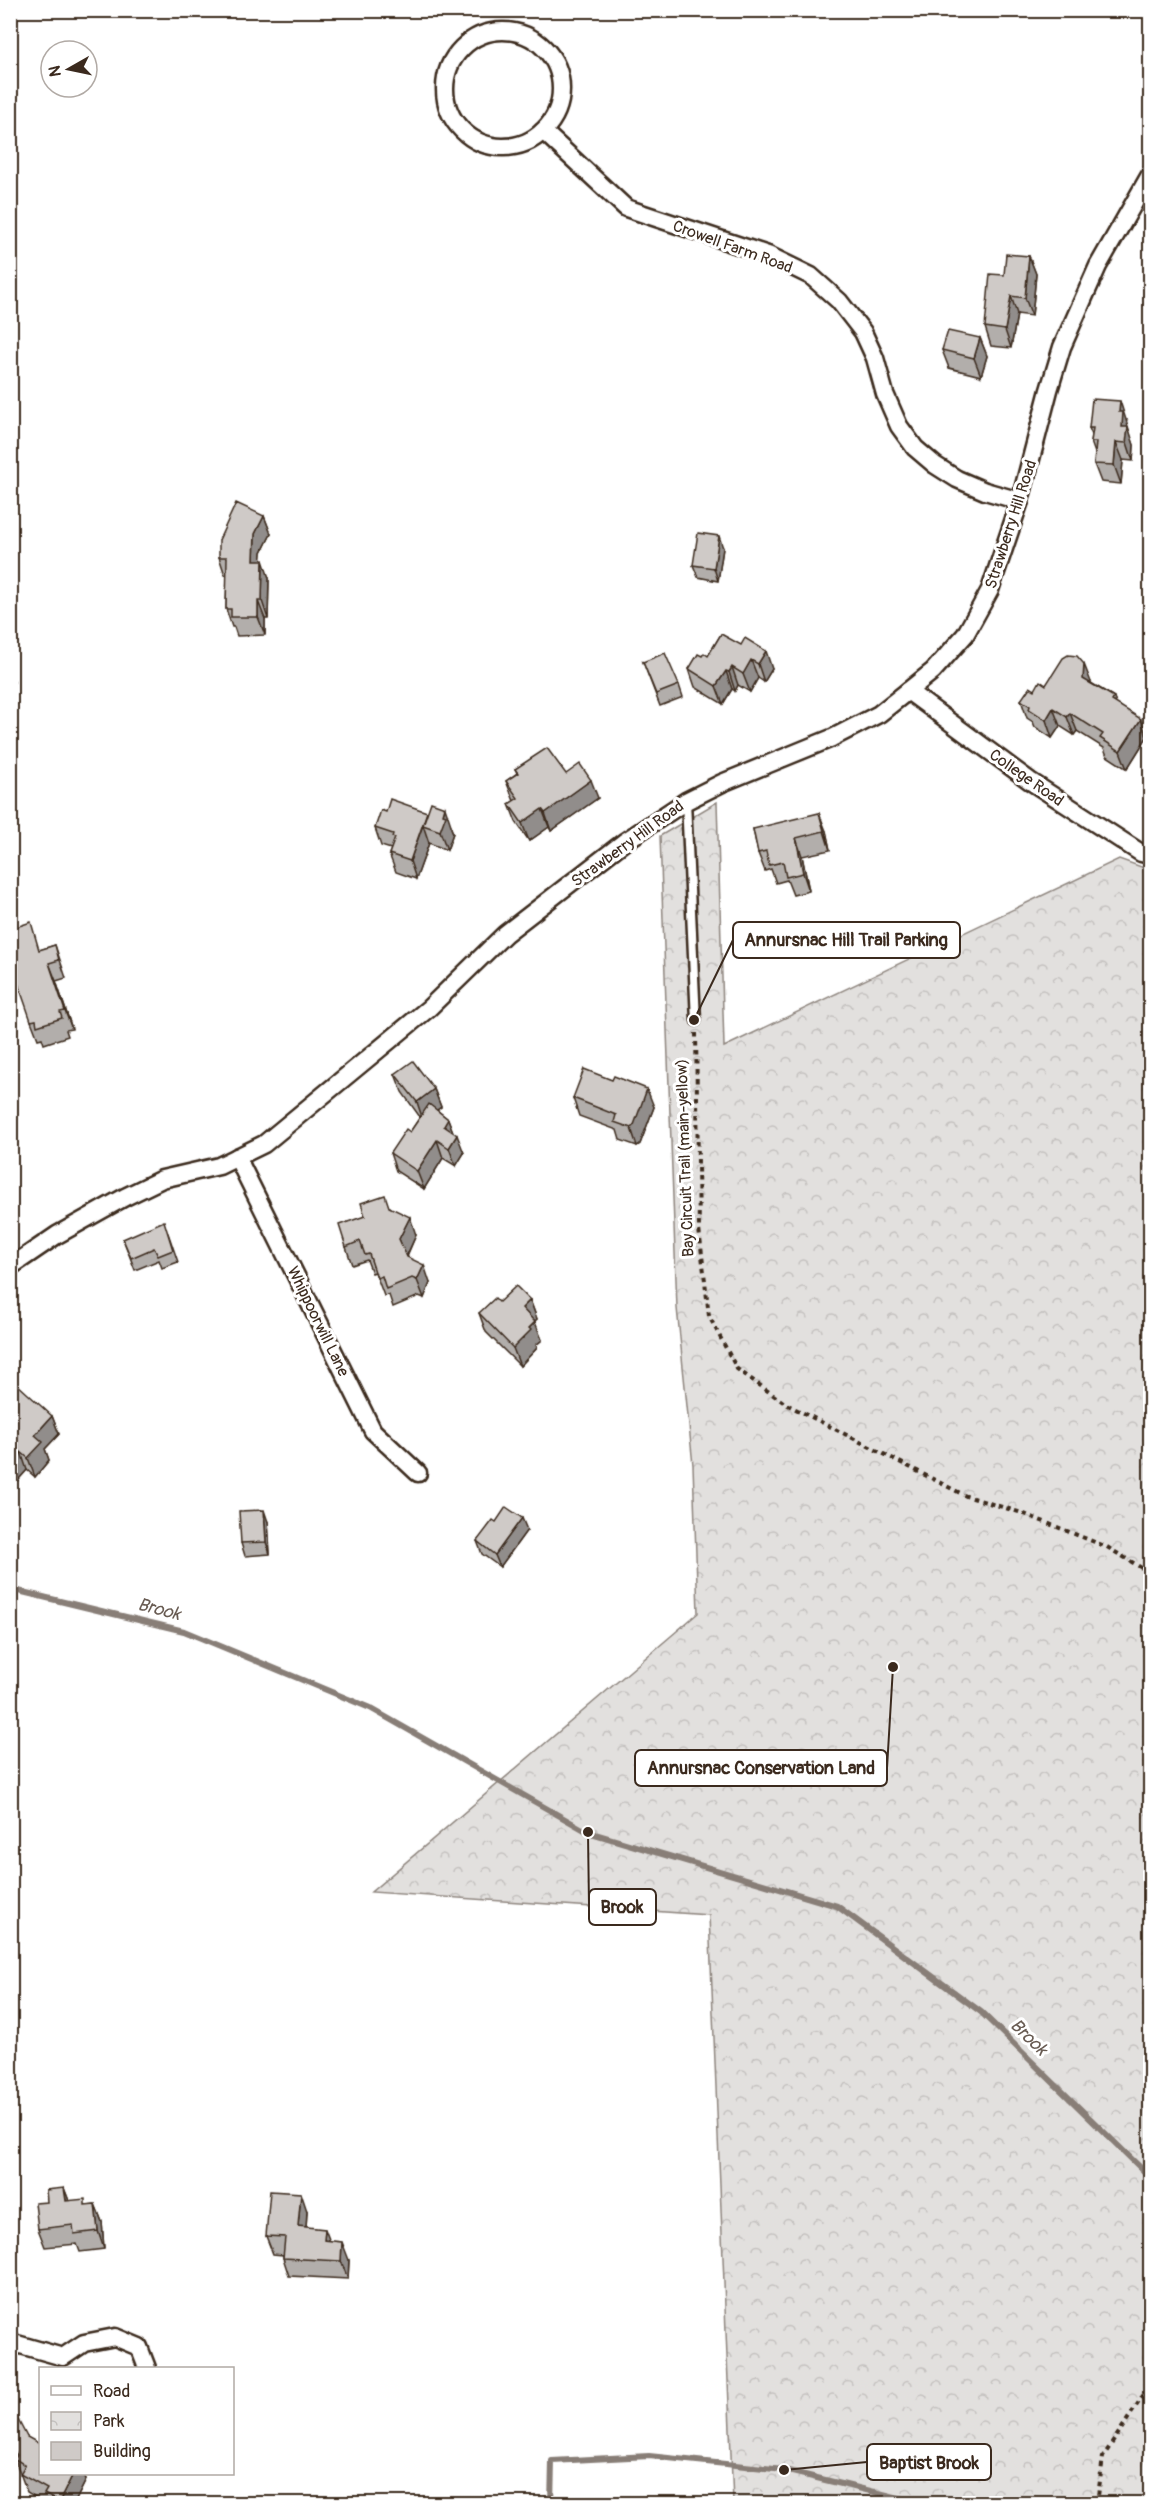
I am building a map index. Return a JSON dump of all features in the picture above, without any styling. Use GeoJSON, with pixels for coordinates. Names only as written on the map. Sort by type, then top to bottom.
{"type":"FeatureCollection","features":[{"type":"Feature","properties":{"kind":"street"},"geometry":{"type":"LineString","coordinates":[[500,31],[531,38],[548,52],[558,71],[561,93],[555,114],[543,131],[525,143],[504,147],[483,144],[464,133],[447,106],[444,85],[450,65],[462,48],[479,36],[500,31]]}},
{"type":"Feature","properties":{"kind":"street","name":"Crowell Farm Road"},"geometry":{"type":"LineString","coordinates":[[543,131],[626,208],[768,255],[811,276],[839,301],[863,332],[875,358],[885,394],[900,426],[915,448],[935,465],[957,479],[985,492],[1020,501]]}},
{"type":"Feature","properties":{"kind":"street","name":"Strawberry Hill Road"},"geometry":{"type":"LineString","coordinates":[[10,1267],[57,1235],[124,1197],[162,1179],[219,1166],[264,1144],[429,1008],[505,934],[624,842],[687,801],[722,783],[832,738],[879,714],[933,671],[965,635],[990,590],[1020,501],[1048,390],[1077,310],[1098,266],[1150,176]]}},
{"type":"Feature","properties":{"kind":"street","name":"College Road"},"geometry":{"type":"LineString","coordinates":[[908,691],[1030,781],[1141,853],[1150,855]]}},
{"type":"Feature","properties":{"kind":"street","name":"Whippoorwill Lane"},"geometry":{"type":"LineString","coordinates":[[237,1157],[373,1431],[418,1473]]}},
{"type":"Feature","properties":{"kind":"street"},"geometry":{"type":"LineString","coordinates":[[10,2342],[64,2363],[84,2343],[115,2337],[139,2348],[147,2367]]}},
{"type":"Feature","properties":{"kind":"lane"},"geometry":{"type":"LineString","coordinates":[[687,801],[696,1021]]}},
{"type":"Feature","properties":{"kind":"path","name":"Bay Circuit Trail (main-yellow)"},"geometry":{"type":"LineString","coordinates":[[696,1021],[699,1229],[709,1316],[737,1369],[786,1404],[966,1496],[1022,1513],[1107,1547],[1150,1573]]}},
{"type":"Feature","properties":{"kind":"path"},"geometry":{"type":"LineString","coordinates":[[1097,2504],[1103,2457],[1150,2385]]}},
{"type":"Feature","properties":{"kind":"green space"},"geometry":{"type":"Polygon","coordinates":[[[717,802],[724,1047],[1119,859],[1150,870],[1146,1091],[1150,1092],[1150,2503],[733,2503],[709,1915],[371,1892],[698,1613],[693,1465],[677,1308],[660,836],[717,802]]]}},
{"type":"Feature","properties":{"kind":"building"},"geometry":{"type":"Polygon","coordinates":[[[1006,254],[1029,256],[1025,298],[1011,296],[1005,330],[985,327],[990,274],[1004,275],[1006,254]]]}},
{"type":"Feature","properties":{"kind":"building"},"geometry":{"type":"Polygon","coordinates":[[[948,331],[980,338],[974,358],[942,350],[948,331]]]}},
{"type":"Feature","properties":{"kind":"building"},"geometry":{"type":"Polygon","coordinates":[[[1092,399],[1120,401],[1119,412],[1123,412],[1122,427],[1128,427],[1126,443],[1116,442],[1114,465],[1094,464],[1096,442],[1091,442],[1093,428],[1089,428],[1092,399]]]}},
{"type":"Feature","properties":{"kind":"building"},"geometry":{"type":"Polygon","coordinates":[[[236,503],[264,516],[255,534],[254,560],[263,560],[262,601],[258,601],[258,617],[231,617],[231,609],[226,609],[227,557],[219,557],[219,540],[236,503]]]}},
{"type":"Feature","properties":{"kind":"building"},"geometry":{"type":"Polygon","coordinates":[[[698,533],[719,536],[714,568],[693,565],[698,533]]]}},
{"type":"Feature","properties":{"kind":"building"},"geometry":{"type":"Polygon","coordinates":[[[721,634],[741,645],[745,638],[766,651],[758,664],[751,660],[743,674],[732,667],[729,672],[726,671],[716,686],[689,669],[698,654],[702,656],[704,653],[708,656],[721,634]]]}},
{"type":"Feature","properties":{"kind":"building"},"geometry":{"type":"Polygon","coordinates":[[[665,653],[679,685],[656,694],[643,662],[665,653]]]}},
{"type":"Feature","properties":{"kind":"building"},"geometry":{"type":"Polygon","coordinates":[[[1068,655],[1077,656],[1084,664],[1083,679],[1114,697],[1112,701],[1141,719],[1120,751],[1100,738],[1103,734],[1070,713],[1067,717],[1053,708],[1046,720],[1029,709],[1030,706],[1021,700],[1030,687],[1035,690],[1040,681],[1046,685],[1063,658],[1068,655]]]}},
{"type":"Feature","properties":{"kind":"building"},"geometry":{"type":"Polygon","coordinates":[[[547,748],[566,774],[580,764],[591,780],[545,813],[542,809],[522,823],[509,804],[518,798],[506,781],[518,773],[515,769],[547,748]]]}},
{"type":"Feature","properties":{"kind":"building"},"geometry":{"type":"Polygon","coordinates":[[[390,799],[427,812],[410,861],[389,854],[395,838],[392,837],[393,834],[375,828],[381,810],[386,812],[390,799]]]}},
{"type":"Feature","properties":{"kind":"building"},"geometry":{"type":"Polygon","coordinates":[[[431,802],[445,807],[443,814],[446,815],[440,831],[423,825],[431,802]]]}},
{"type":"Feature","properties":{"kind":"building"},"geometry":{"type":"Polygon","coordinates":[[[819,813],[824,831],[796,838],[803,873],[786,877],[783,862],[769,865],[766,851],[758,853],[753,829],[819,813]]]}},
{"type":"Feature","properties":{"kind":"building"},"geometry":{"type":"Polygon","coordinates":[[[31,922],[39,950],[55,945],[59,960],[49,963],[65,1011],[60,1012],[62,1018],[37,1026],[36,1020],[31,1021],[10,960],[10,952],[15,950],[10,929],[31,922]]]}},
{"type":"Feature","properties":{"kind":"building"},"geometry":{"type":"Polygon","coordinates":[[[413,1061],[434,1089],[417,1102],[395,1074],[413,1061]]]}},
{"type":"Feature","properties":{"kind":"building"},"geometry":{"type":"Polygon","coordinates":[[[584,1069],[612,1080],[614,1076],[647,1089],[631,1128],[614,1122],[616,1115],[573,1098],[584,1069]]]}},
{"type":"Feature","properties":{"kind":"building"},"geometry":{"type":"Polygon","coordinates":[[[429,1104],[448,1119],[444,1126],[457,1135],[449,1148],[437,1140],[417,1171],[390,1153],[406,1129],[410,1132],[429,1104]]]}},
{"type":"Feature","properties":{"kind":"building"},"geometry":{"type":"Polygon","coordinates":[[[385,1195],[389,1207],[410,1217],[399,1239],[407,1257],[424,1265],[417,1280],[412,1278],[386,1289],[382,1276],[377,1278],[369,1254],[365,1255],[360,1241],[346,1247],[339,1225],[365,1216],[361,1203],[385,1195]]]}},
{"type":"Feature","properties":{"kind":"building"},"geometry":{"type":"Polygon","coordinates":[[[164,1221],[173,1250],[158,1256],[154,1248],[131,1258],[123,1239],[164,1221]]]}},
{"type":"Feature","properties":{"kind":"building"},"geometry":{"type":"Polygon","coordinates":[[[516,1286],[530,1300],[522,1308],[535,1322],[529,1328],[531,1330],[513,1348],[479,1313],[495,1298],[499,1302],[516,1286]]]}},
{"type":"Feature","properties":{"kind":"building"},"geometry":{"type":"Polygon","coordinates":[[[16,1383],[52,1416],[35,1435],[43,1442],[28,1458],[21,1452],[11,1462],[10,1390],[16,1383]]]}},
{"type":"Feature","properties":{"kind":"building"},"geometry":{"type":"Polygon","coordinates":[[[506,1507],[522,1518],[495,1555],[477,1541],[493,1520],[496,1522],[506,1507]]]}},
{"type":"Feature","properties":{"kind":"building"},"geometry":{"type":"Polygon","coordinates":[[[264,1510],[266,1542],[241,1543],[239,1511],[264,1510]]]}},
{"type":"Feature","properties":{"kind":"building"},"geometry":{"type":"Polygon","coordinates":[[[64,2188],[66,2201],[85,2199],[85,2205],[95,2204],[98,2231],[74,2234],[73,2225],[38,2229],[35,2203],[47,2202],[46,2190],[64,2188]]]}},
{"type":"Feature","properties":{"kind":"building"},"geometry":{"type":"Polygon","coordinates":[[[270,2191],[301,2193],[298,2226],[325,2229],[324,2240],[342,2242],[341,2261],[283,2258],[285,2237],[266,2236],[270,2191]]]}},
{"type":"Feature","properties":{"kind":"building"},"geometry":{"type":"Polygon","coordinates":[[[16,2416],[27,2437],[39,2443],[39,2475],[72,2475],[59,2502],[44,2494],[47,2489],[20,2474],[25,2465],[15,2459],[17,2455],[10,2446],[10,2419],[16,2416]]]}},
{"type":"Feature","properties":{"kind":"waterway","name":"Brook"},"geometry":{"type":"LineString","coordinates":[[10,1589],[184,1631],[370,1708],[588,1832],[837,1906],[981,2012],[1150,2177]]}},
{"type":"Feature","properties":{"kind":"waterway"},"geometry":{"type":"LineString","coordinates":[[551,2504],[552,2461],[649,2456],[784,2470],[924,2504]]}},
{"type":"Feature","properties":{"kind":"place","name":"Annursnac Hill Trail Parking"},"geometry":{"type":"Point","coordinates":[694,1020]}},
{"type":"Feature","properties":{"kind":"place","name":"Annursnac Conservation Land"},"geometry":{"type":"Point","coordinates":[893,1667]}},
{"type":"Feature","properties":{"kind":"place","name":"Brook"},"geometry":{"type":"Point","coordinates":[588,1832]}},
{"type":"Feature","properties":{"kind":"place","name":"Baptist Brook"},"geometry":{"type":"Point","coordinates":[784,2470]}}]}
